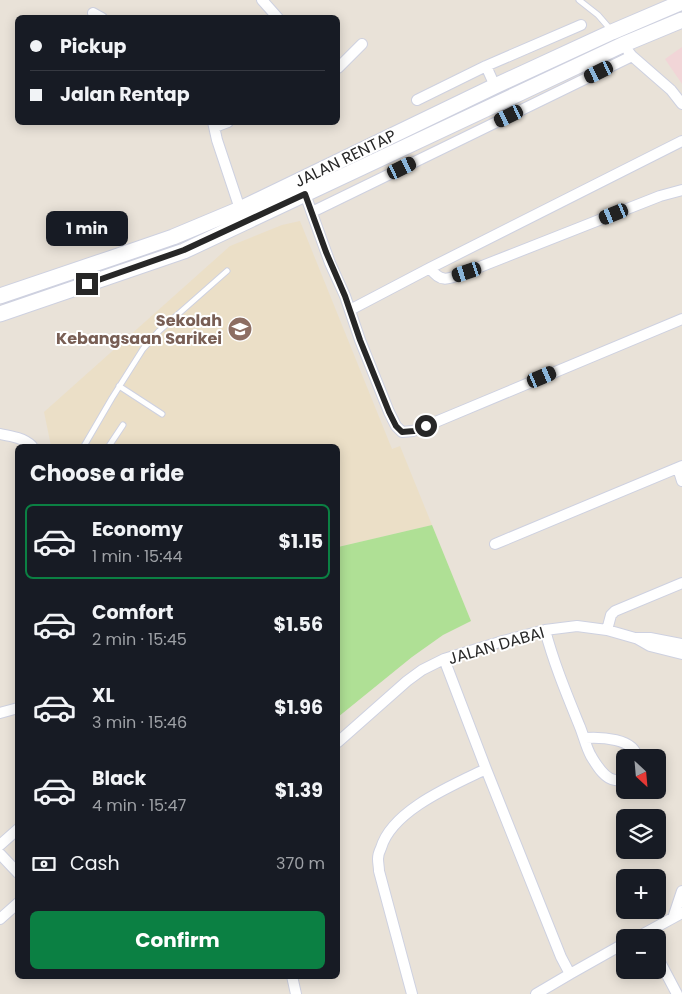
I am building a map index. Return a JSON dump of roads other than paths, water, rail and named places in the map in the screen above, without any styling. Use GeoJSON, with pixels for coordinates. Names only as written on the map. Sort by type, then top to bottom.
{"type":"FeatureCollection","features":[{"type":"Feature","properties":{"kind":"main road","name":"JALAN RENTAP"},"geometry":{"type":"LineString","coordinates":[[0,296],[173,237],[240,209],[495,86],[682,2]]}},
{"type":"Feature","properties":{"kind":"main road","name":"JALAN RENTAP"},"geometry":{"type":"LineString","coordinates":[[0,314],[184,250],[627,50],[682,20]]}},
{"type":"Feature","properties":{"kind":"street"},"geometry":{"type":"LineString","coordinates":[[262,0],[275,15]]}},
{"type":"Feature","properties":{"kind":"street"},"geometry":{"type":"LineString","coordinates":[[417,100],[486,66],[581,24]]}},
{"type":"Feature","properties":{"kind":"street"},"geometry":{"type":"LineString","coordinates":[[340,66],[362,44]]}},
{"type":"Feature","properties":{"kind":"street"},"geometry":{"type":"LineString","coordinates":[[312,212],[627,50],[670,90],[682,104]]}},
{"type":"Feature","properties":{"kind":"street"},"geometry":{"type":"LineString","coordinates":[[486,66],[495,86]]}},
{"type":"Feature","properties":{"kind":"street"},"geometry":{"type":"LineString","coordinates":[[214,125],[240,209]]}},
{"type":"Feature","properties":{"kind":"street"},"geometry":{"type":"LineString","coordinates":[[350,310],[682,141]]}},
{"type":"Feature","properties":{"kind":"street"},"geometry":{"type":"LineString","coordinates":[[430,268],[438,277],[443,279],[450,278],[660,196],[682,190]]}},
{"type":"Feature","properties":{"kind":"street"},"geometry":{"type":"LineString","coordinates":[[305,194],[389,412],[396,426],[402,432],[414,431],[430,425],[682,319]]}},
{"type":"Feature","properties":{"kind":"street"},"geometry":{"type":"LineString","coordinates":[[0,434],[31,444]]}},
{"type":"Feature","properties":{"kind":"street"},"geometry":{"type":"LineString","coordinates":[[495,544],[680,467],[682,481]]}},
{"type":"Feature","properties":{"kind":"street"},"geometry":{"type":"LineString","coordinates":[[607,630],[611,615],[615,611],[682,583]]}},
{"type":"Feature","properties":{"kind":"street","name":"JALAN DABAI"},"geometry":{"type":"LineString","coordinates":[[340,740],[422,670],[444,658],[503,641],[545,630],[577,626],[607,630],[635,638],[650,638],[682,644]]}},
{"type":"Feature","properties":{"kind":"street"},"geometry":{"type":"LineString","coordinates":[[545,630],[561,681],[588,748],[600,769],[607,776],[616,780]]}},
{"type":"Feature","properties":{"kind":"street"},"geometry":{"type":"LineString","coordinates":[[635,638],[650,646],[682,654]]}},
{"type":"Feature","properties":{"kind":"street"},"geometry":{"type":"LineString","coordinates":[[444,658],[561,957],[570,974]]}},
{"type":"Feature","properties":{"kind":"street"},"geometry":{"type":"LineString","coordinates":[[0,713],[15,709]]}},
{"type":"Feature","properties":{"kind":"street"},"geometry":{"type":"LineString","coordinates":[[585,738],[607,738],[623,742],[634,749]]}},
{"type":"Feature","properties":{"kind":"street"},"geometry":{"type":"LineString","coordinates":[[412,994],[379,871],[378,858],[382,842],[391,829],[428,798],[486,768]]}},
{"type":"Feature","properties":{"kind":"street"},"geometry":{"type":"LineString","coordinates":[[0,846],[15,832]]}},
{"type":"Feature","properties":{"kind":"street"},"geometry":{"type":"LineString","coordinates":[[0,854],[15,870]]}},
{"type":"Feature","properties":{"kind":"street"},"geometry":{"type":"LineString","coordinates":[[654,929],[677,916],[682,891]]}},
{"type":"Feature","properties":{"kind":"street"},"geometry":{"type":"LineString","coordinates":[[0,919],[15,906]]}},
{"type":"Feature","properties":{"kind":"street"},"geometry":{"type":"LineString","coordinates":[[536,994],[616,948]]}},
{"type":"Feature","properties":{"kind":"street"},"geometry":{"type":"LineString","coordinates":[[666,973],[677,994]]}},
{"type":"Feature","properties":{"kind":"street"},"geometry":{"type":"LineString","coordinates":[[293,979],[296,994]]}},
{"type":"Feature","properties":{"kind":"lane"},"geometry":{"type":"LineString","coordinates":[[578,0],[598,15],[612,32]]}},
{"type":"Feature","properties":{"kind":"lane"},"geometry":{"type":"LineString","coordinates":[[85,444],[143,349],[160,331],[228,271]]}},
{"type":"Feature","properties":{"kind":"lane"},"geometry":{"type":"LineString","coordinates":[[119,386],[162,414]]}},
{"type":"Feature","properties":{"kind":"lane"},"geometry":{"type":"LineString","coordinates":[[110,444],[123,425]]}},
{"type":"Feature","properties":{"kind":"place","name":"Sekolah Kebangsaan Sarikei"},"geometry":{"type":"Point","coordinates":[240,329]}}]}
